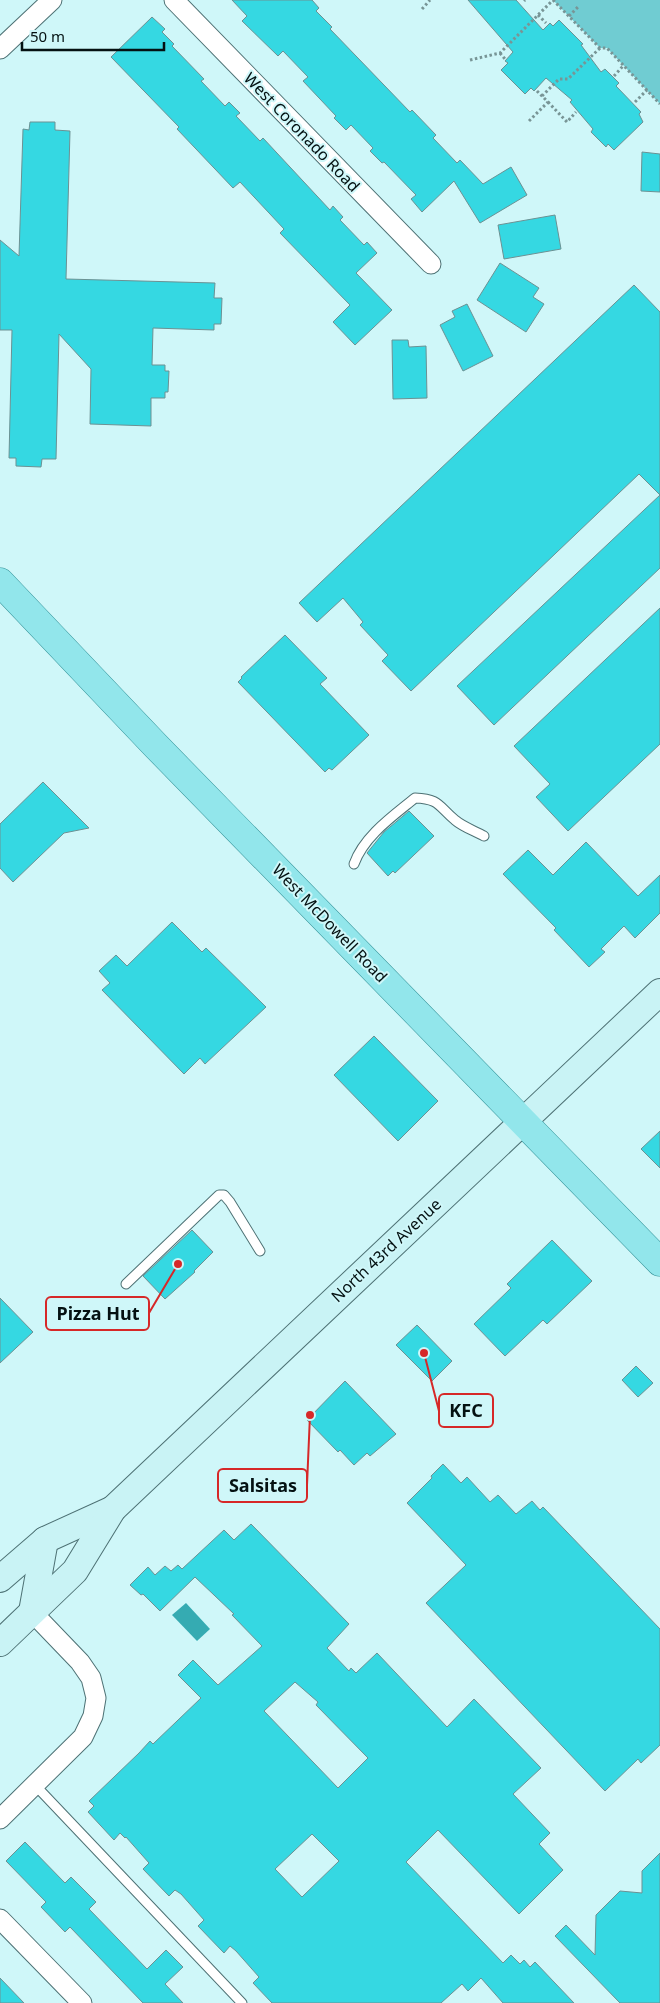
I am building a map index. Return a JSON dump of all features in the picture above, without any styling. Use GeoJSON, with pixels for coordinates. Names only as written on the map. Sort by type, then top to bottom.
{"type":"FeatureCollection","features":[{"type":"Feature","properties":{"kind":"main road","name":"West McDowell Road"},"geometry":{"type":"LineString","coordinates":[[0,582],[156,746],[660,1262]]}},
{"type":"Feature","properties":{"kind":"main road","name":"North 43rd Avenue"},"geometry":{"type":"LineString","coordinates":[[0,1643],[75,1571],[113,1508],[660,992]]}},
{"type":"Feature","properties":{"kind":"main road","name":"North 43rd Avenue"},"geometry":{"type":"LineString","coordinates":[[0,1579],[45,1540],[113,1508]]}},
{"type":"Feature","properties":{"kind":"main road"},"geometry":{"type":"LineString","coordinates":[[45,1540],[75,1571]]}},
{"type":"Feature","properties":{"kind":"main road"},"geometry":{"type":"LineString","coordinates":[[32,1612],[45,1540]]}},
{"type":"Feature","properties":{"kind":"street"},"geometry":{"type":"LineString","coordinates":[[0,49],[52,0]]}},
{"type":"Feature","properties":{"kind":"street","name":"West Coronado Road"},"geometry":{"type":"LineString","coordinates":[[174,0],[431,264]]}},
{"type":"Feature","properties":{"kind":"street"},"geometry":{"type":"LineString","coordinates":[[0,1820],[83,1737],[93,1716],[96,1698],[91,1678],[80,1662],[32,1612]]}},
{"type":"Feature","properties":{"kind":"street"},"geometry":{"type":"LineString","coordinates":[[0,1919],[82,2003]]}},
{"type":"Feature","properties":{"kind":"lane"},"geometry":{"type":"LineString","coordinates":[[354,864],[358,851],[368,840],[415,798],[430,798],[441,805],[456,821],[484,836]]}},
{"type":"Feature","properties":{"kind":"lane"},"geometry":{"type":"LineString","coordinates":[[126,1284],[219,1195],[224,1195],[230,1202],[260,1251]]}},
{"type":"Feature","properties":{"kind":"lane"},"geometry":{"type":"LineString","coordinates":[[35,1785],[242,2003]]}},
{"type":"Feature","properties":{"kind":"path"},"geometry":{"type":"LineString","coordinates":[[422,9],[430,0]]}},
{"type":"Feature","properties":{"kind":"path"},"geometry":{"type":"LineString","coordinates":[[470,60],[500,53],[553,0],[600,48]]}},
{"type":"Feature","properties":{"kind":"path"},"geometry":{"type":"LineString","coordinates":[[568,16],[578,7]]}},
{"type":"Feature","properties":{"kind":"path"},"geometry":{"type":"LineString","coordinates":[[538,15],[546,23]]}},
{"type":"Feature","properties":{"kind":"path"},"geometry":{"type":"LineString","coordinates":[[542,96],[559,79],[568,79],[600,48],[607,48],[660,104]]}},
{"type":"Feature","properties":{"kind":"path"},"geometry":{"type":"LineString","coordinates":[[500,53],[505,59]]}},
{"type":"Feature","properties":{"kind":"path"},"geometry":{"type":"LineString","coordinates":[[614,76],[624,66]]}},
{"type":"Feature","properties":{"kind":"path"},"geometry":{"type":"LineString","coordinates":[[536,90],[567,122],[576,112]]}},
{"type":"Feature","properties":{"kind":"path"},"geometry":{"type":"LineString","coordinates":[[635,102],[647,90]]}},
{"type":"Feature","properties":{"kind":"path"},"geometry":{"type":"LineString","coordinates":[[529,121],[548,102]]}},
{"type":"Feature","properties":{"kind":"shaded area"},"geometry":{"type":"Polygon","coordinates":[[[553,0],[660,0],[660,104],[607,48],[600,48],[553,0]]]}},
{"type":"Feature","properties":{"kind":"shaded area"},"geometry":{"type":"Polygon","coordinates":[[[186,1603],[210,1629],[197,1641],[172,1615],[186,1603]]]}},
{"type":"Feature","properties":{"kind":"building"},"geometry":{"type":"Polygon","coordinates":[[[232,0],[312,0],[319,8],[316,11],[332,27],[330,29],[410,112],[412,110],[436,135],[433,138],[457,163],[460,160],[483,184],[511,167],[527,195],[480,223],[454,181],[422,212],[411,199],[416,195],[384,162],[382,163],[370,151],[373,148],[351,125],[346,130],[334,118],[336,116],[303,81],[308,77],[283,51],[278,56],[242,21],[247,16],[232,0]]]}},
{"type":"Feature","properties":{"kind":"building"},"geometry":{"type":"Polygon","coordinates":[[[468,0],[516,0],[543,30],[550,23],[553,26],[559,20],[583,44],[581,45],[601,72],[605,69],[619,83],[616,86],[641,112],[639,114],[643,122],[614,150],[608,144],[606,147],[591,132],[593,129],[570,102],[572,100],[546,78],[534,91],[531,88],[525,94],[501,70],[508,63],[505,61],[513,52],[468,0]]]}},
{"type":"Feature","properties":{"kind":"building"},"geometry":{"type":"Polygon","coordinates":[[[152,17],[165,29],[162,32],[174,44],[172,46],[204,79],[201,81],[225,106],[229,102],[240,113],[236,116],[260,141],[263,138],[330,210],[333,206],[343,217],[340,220],[364,245],[367,242],[377,253],[356,273],[392,310],[355,345],[333,322],[350,305],[280,233],[284,229],[240,182],[233,188],[177,129],[179,127],[111,57],[152,17]]]}},
{"type":"Feature","properties":{"kind":"building"},"geometry":{"type":"Polygon","coordinates":[[[30,122],[55,122],[55,130],[70,131],[66,279],[215,283],[214,298],[222,298],[221,324],[214,324],[214,330],[153,328],[152,365],[165,365],[165,371],[169,371],[168,392],[165,392],[165,398],[151,398],[151,426],[90,424],[91,369],[59,334],[56,459],[42,459],[41,467],[16,466],[16,458],[9,458],[12,330],[0,330],[0,240],[19,256],[23,129],[29,130],[30,122]]]}},
{"type":"Feature","properties":{"kind":"building"},"geometry":{"type":"Polygon","coordinates":[[[642,152],[660,154],[660,192],[641,191],[642,152]]]}},
{"type":"Feature","properties":{"kind":"building"},"geometry":{"type":"Polygon","coordinates":[[[555,215],[561,249],[504,259],[498,225],[555,215]]]}},
{"type":"Feature","properties":{"kind":"building"},"geometry":{"type":"Polygon","coordinates":[[[500,263],[539,288],[533,297],[544,304],[526,332],[477,300],[500,263]]]}},
{"type":"Feature","properties":{"kind":"building"},"geometry":{"type":"Polygon","coordinates":[[[634,285],[660,312],[660,495],[639,474],[411,691],[382,661],[388,655],[360,625],[363,622],[343,598],[317,622],[299,603],[634,285]]]}},
{"type":"Feature","properties":{"kind":"building"},"geometry":{"type":"Polygon","coordinates":[[[467,304],[493,356],[463,371],[440,325],[455,317],[452,311],[467,304]]]}},
{"type":"Feature","properties":{"kind":"building"},"geometry":{"type":"Polygon","coordinates":[[[392,340],[408,340],[409,347],[426,346],[427,398],[393,399],[392,340]]]}},
{"type":"Feature","properties":{"kind":"building"},"geometry":{"type":"Polygon","coordinates":[[[660,495],[660,568],[494,725],[457,686],[660,495]]]}},
{"type":"Feature","properties":{"kind":"building"},"geometry":{"type":"Polygon","coordinates":[[[660,608],[660,744],[568,831],[536,797],[550,784],[514,746],[660,608]]]}},
{"type":"Feature","properties":{"kind":"building"},"geometry":{"type":"Polygon","coordinates":[[[285,635],[327,678],[320,684],[369,735],[332,770],[329,768],[325,772],[238,682],[285,635]]]}},
{"type":"Feature","properties":{"kind":"building"},"geometry":{"type":"Polygon","coordinates":[[[43,782],[89,828],[64,833],[13,882],[0,868],[0,824],[43,782]]]}},
{"type":"Feature","properties":{"kind":"building"},"geometry":{"type":"Polygon","coordinates":[[[409,811],[434,836],[395,873],[393,871],[388,876],[367,853],[384,832],[409,811]]]}},
{"type":"Feature","properties":{"kind":"building"},"geometry":{"type":"Polygon","coordinates":[[[586,842],[638,896],[660,875],[660,913],[635,938],[624,926],[601,949],[605,952],[589,967],[554,930],[556,928],[503,874],[528,850],[553,875],[586,842]]]}},
{"type":"Feature","properties":{"kind":"building"},"geometry":{"type":"Polygon","coordinates":[[[172,922],[202,952],[206,948],[266,1007],[205,1064],[200,1058],[184,1074],[102,990],[110,983],[99,971],[116,955],[127,966],[172,922]]]}},
{"type":"Feature","properties":{"kind":"building"},"geometry":{"type":"Polygon","coordinates":[[[374,1036],[438,1101],[398,1141],[334,1075],[374,1036]]]}},
{"type":"Feature","properties":{"kind":"building"},"geometry":{"type":"Polygon","coordinates":[[[660,1131],[660,1168],[641,1149],[660,1131]]]}},
{"type":"Feature","properties":{"kind":"building"},"geometry":{"type":"Polygon","coordinates":[[[192,1230],[213,1252],[195,1272],[165,1299],[143,1276],[192,1230]]]}},
{"type":"Feature","properties":{"kind":"building"},"geometry":{"type":"Polygon","coordinates":[[[552,1240],[592,1281],[547,1324],[543,1320],[505,1356],[474,1324],[511,1288],[507,1284],[552,1240]]]}},
{"type":"Feature","properties":{"kind":"building"},"geometry":{"type":"Polygon","coordinates":[[[0,1298],[33,1332],[0,1363],[0,1298]]]}},
{"type":"Feature","properties":{"kind":"building"},"geometry":{"type":"Polygon","coordinates":[[[417,1325],[452,1361],[432,1381],[396,1345],[417,1325]]]}},
{"type":"Feature","properties":{"kind":"building"},"geometry":{"type":"Polygon","coordinates":[[[636,1366],[653,1383],[638,1397],[622,1380],[636,1366]]]}},
{"type":"Feature","properties":{"kind":"building"},"geometry":{"type":"Polygon","coordinates":[[[345,1381],[396,1434],[370,1456],[367,1453],[354,1465],[340,1450],[338,1452],[307,1420],[345,1381]]]}},
{"type":"Feature","properties":{"kind":"building"},"geometry":{"type":"Polygon","coordinates":[[[443,1464],[461,1483],[467,1477],[490,1502],[498,1495],[516,1514],[532,1501],[540,1510],[543,1507],[660,1629],[660,1745],[641,1763],[638,1759],[605,1791],[426,1603],[466,1565],[407,1503],[443,1464]]]}},
{"type":"Feature","properties":{"kind":"building"},"geometry":{"type":"Polygon","coordinates":[[[251,1524],[349,1624],[327,1648],[349,1671],[351,1668],[356,1673],[377,1653],[447,1727],[474,1699],[541,1768],[513,1794],[550,1833],[539,1844],[563,1870],[519,1914],[438,1830],[406,1862],[503,1963],[511,1955],[520,1964],[524,1960],[530,1967],[535,1962],[574,2003],[503,2003],[481,1978],[468,1991],[462,1984],[441,2003],[272,2003],[253,1983],[259,1977],[236,1951],[230,1946],[224,1953],[198,1926],[204,1920],[181,1894],[175,1890],[169,1896],[143,1869],[149,1863],[126,1837],[120,1833],[114,1840],[88,1812],[94,1806],[89,1801],[150,1741],[153,1744],[201,1698],[178,1675],[193,1660],[218,1685],[262,1646],[232,1615],[234,1614],[195,1577],[160,1611],[143,1594],[141,1595],[130,1585],[148,1567],[155,1575],[165,1566],[171,1571],[178,1565],[182,1569],[224,1530],[234,1540],[251,1524]],[[295,1682],[264,1711],[338,1788],[368,1758],[316,1705],[318,1702],[295,1682]],[[312,1834],[275,1869],[302,1897],[339,1861],[312,1834]]]}},
{"type":"Feature","properties":{"kind":"building"},"geometry":{"type":"Polygon","coordinates":[[[25,1842],[65,1883],[71,1877],[96,1902],[89,1909],[147,1969],[166,1950],[183,1967],[165,1984],[183,2003],[143,2003],[70,1927],[65,1932],[41,1907],[46,1902],[6,1861],[25,1842]]]}},
{"type":"Feature","properties":{"kind":"building"},"geometry":{"type":"Polygon","coordinates":[[[660,1853],[660,2003],[620,2003],[555,1936],[566,1925],[595,1955],[596,1915],[620,1891],[642,1893],[642,1871],[660,1853]]]}},
{"type":"Feature","properties":{"kind":"building"},"geometry":{"type":"Polygon","coordinates":[[[0,1978],[24,2003],[0,2003],[0,1978]]]}},
{"type":"Feature","properties":{"kind":"place","name":"Pizza Hut"},"geometry":{"type":"Point","coordinates":[178,1264]}},
{"type":"Feature","properties":{"kind":"place","name":"KFC"},"geometry":{"type":"Point","coordinates":[424,1353]}},
{"type":"Feature","properties":{"kind":"place","name":"Salsitas"},"geometry":{"type":"Point","coordinates":[310,1415]}}]}
